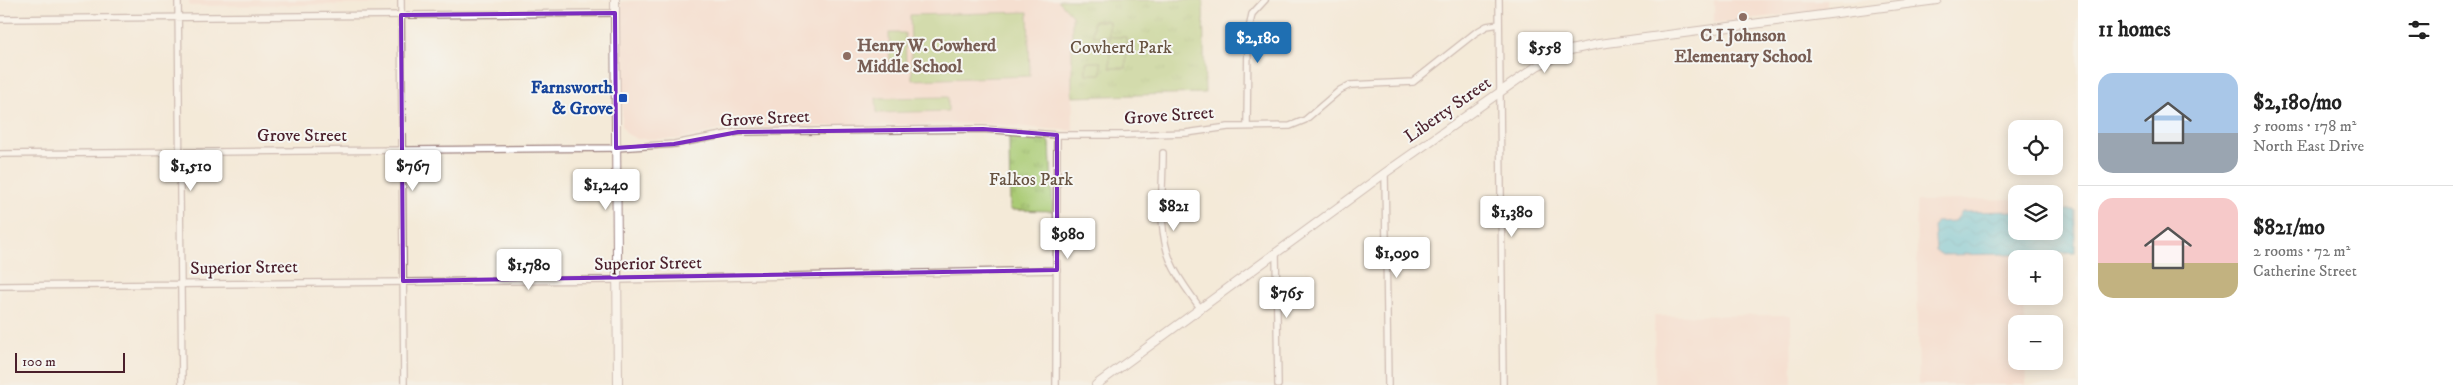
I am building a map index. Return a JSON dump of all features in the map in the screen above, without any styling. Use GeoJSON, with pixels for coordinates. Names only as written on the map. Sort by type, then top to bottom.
{"type":"FeatureCollection","features":[{"type":"Feature","properties":{"kind":"street"},"geometry":{"type":"LineString","coordinates":[[178,0],[182,385]]}},
{"type":"Feature","properties":{"kind":"street"},"geometry":{"type":"LineString","coordinates":[[401,0],[404,385]]}},
{"type":"Feature","properties":{"kind":"street"},"geometry":{"type":"LineString","coordinates":[[615,0],[618,385]]}},
{"type":"Feature","properties":{"kind":"street"},"geometry":{"type":"LineString","coordinates":[[1247,126],[1248,34],[1252,14],[1265,0]]}},
{"type":"Feature","properties":{"kind":"street"},"geometry":{"type":"LineString","coordinates":[[1499,0],[1503,385]]}},
{"type":"Feature","properties":{"kind":"street","name":"Liberty Street"},"geometry":{"type":"LineString","coordinates":[[1096,385],[1385,173],[1547,60],[1581,47],[1937,0]]}},
{"type":"Feature","properties":{"kind":"street"},"geometry":{"type":"LineString","coordinates":[[0,18],[615,13]]}},
{"type":"Feature","properties":{"kind":"street","name":"Grove Street"},"geometry":{"type":"LineString","coordinates":[[0,154],[616,148],[674,144],[738,132],[983,129],[1058,135],[1186,133],[1247,126],[1290,126],[1305,120],[1340,90],[1350,86],[1413,82],[1475,33],[1487,26],[1499,24]]}},
{"type":"Feature","properties":{"kind":"street"},"geometry":{"type":"LineString","coordinates":[[1056,385],[1058,135]]}},
{"type":"Feature","properties":{"kind":"street"},"geometry":{"type":"LineString","coordinates":[[1163,153],[1163,221],[1167,250],[1181,281],[1200,308]]}},
{"type":"Feature","properties":{"kind":"street"},"geometry":{"type":"LineString","coordinates":[[1385,173],[1388,385]]}},
{"type":"Feature","properties":{"kind":"street"},"geometry":{"type":"LineString","coordinates":[[1276,252],[1278,385]]}},
{"type":"Feature","properties":{"kind":"street","name":"Superior Street"},"geometry":{"type":"LineString","coordinates":[[0,286],[617,280],[1058,270]]}},
{"type":"Feature","properties":{"kind":"highlighted area"},"geometry":{"type":"Polygon","coordinates":[[[615,13],[616,148],[674,144],[738,132],[983,129],[1057,135],[1057,270],[403,281],[401,15],[615,13]]]}},
{"type":"Feature","properties":{"kind":"shaded area"},"geometry":{"type":"Polygon","coordinates":[[[189,0],[390,0],[390,4],[189,6],[189,0]]]}},
{"type":"Feature","properties":{"kind":"shaded area","name":"Henry W. Cowherd Middle School"},"geometry":{"type":"Polygon","coordinates":[[[651,0],[1058,0],[1072,15],[1073,131],[980,123],[730,128],[679,139],[637,139],[627,134],[622,126],[621,2],[651,0]]]}},
{"type":"Feature","properties":{"kind":"shaded area","name":"C I Johnson Elementary School"},"geometry":{"type":"Polygon","coordinates":[[[1714,0],[1827,0],[1827,10],[1714,23],[1714,0]]]}},
{"type":"Feature","properties":{"kind":"shaded area"},"geometry":{"type":"Polygon","coordinates":[[[2008,199],[2008,240],[2023,240],[2024,250],[2008,250],[2008,305],[2024,305],[2025,315],[2008,315],[2008,370],[2026,370],[2026,385],[1919,385],[1916,201],[2008,199]]]}},
{"type":"Feature","properties":{"kind":"shaded area"},"geometry":{"type":"Polygon","coordinates":[[[1791,315],[1792,385],[1655,385],[1654,316],[1791,315]]]}},
{"type":"Feature","properties":{"kind":"green space","name":"Cowherd Park"},"geometry":{"type":"Polygon","coordinates":[[[1058,0],[1203,0],[1205,93],[1072,97],[1072,15],[1058,0]]]}},
{"type":"Feature","properties":{"kind":"green space"},"geometry":{"type":"Polygon","coordinates":[[[1028,12],[1030,76],[912,80],[910,15],[1028,12]]]}},
{"type":"Feature","properties":{"kind":"green space"},"geometry":{"type":"Polygon","coordinates":[[[1093,21],[1109,21],[1109,36],[1093,36],[1093,21]]]}},
{"type":"Feature","properties":{"kind":"green space"},"geometry":{"type":"Polygon","coordinates":[[[889,33],[905,33],[906,65],[890,66],[889,33]]]}},
{"type":"Feature","properties":{"kind":"green space"},"geometry":{"type":"Polygon","coordinates":[[[1109,37],[1126,37],[1126,68],[1110,68],[1109,37]]]}},
{"type":"Feature","properties":{"kind":"green space"},"geometry":{"type":"Polygon","coordinates":[[[1086,62],[1101,62],[1101,74],[1086,74],[1086,62]]]}},
{"type":"Feature","properties":{"kind":"green space"},"geometry":{"type":"Polygon","coordinates":[[[948,97],[948,111],[877,113],[876,98],[948,97]]]}},
{"type":"Feature","properties":{"kind":"green space","name":"Falkos Park"},"geometry":{"type":"Polygon","coordinates":[[[1009,136],[1045,139],[1050,143],[1053,211],[1010,210],[1009,136]]]}},
{"type":"Feature","properties":{"kind":"water"},"geometry":{"type":"Polygon","coordinates":[[[2063,210],[2075,210],[2075,253],[2063,253],[2063,250],[2008,250],[2008,254],[1942,255],[1936,251],[1934,226],[1936,222],[1955,221],[1962,212],[2008,211],[2008,240],[2063,240],[2063,210]]]}},
{"type":"Feature","properties":{"kind":"place","name":"C I Johnson Elementary School"},"geometry":{"type":"Point","coordinates":[1743,17]}},
{"type":"Feature","properties":{"kind":"place","name":"Henry W. Cowherd Middle School"},"geometry":{"type":"Point","coordinates":[847,56]}},
{"type":"Feature","properties":{"kind":"place","name":"Farnsworth & Grove"},"geometry":{"type":"Point","coordinates":[623,98]}}]}
